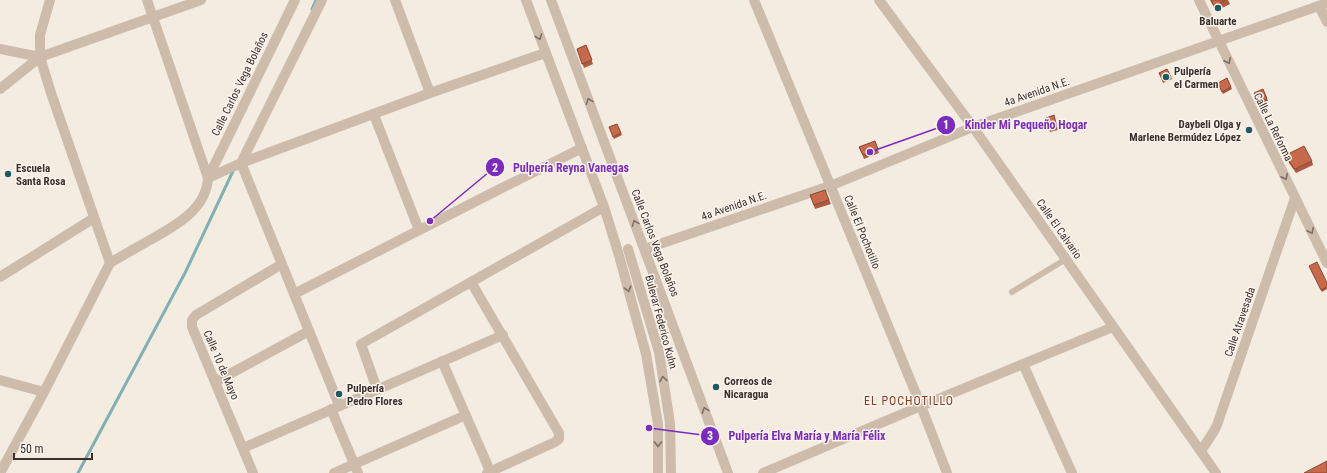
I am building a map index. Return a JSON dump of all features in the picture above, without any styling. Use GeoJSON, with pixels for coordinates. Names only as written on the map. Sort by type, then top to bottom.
{"type":"FeatureCollection","features":[{"type":"Feature","properties":{"kind":"street"},"geometry":{"type":"LineString","coordinates":[[0,473],[44,392],[110,263],[40,57],[40,35],[50,0]]}},
{"type":"Feature","properties":{"kind":"street"},"geometry":{"type":"LineString","coordinates":[[147,0],[208,178],[239,164],[430,93],[545,53]]}},
{"type":"Feature","properties":{"kind":"street"},"geometry":{"type":"LineString","coordinates":[[0,89],[40,57],[201,0]]}},
{"type":"Feature","properties":{"kind":"street","name":"Calle Carlos Vega Bolaños"},"geometry":{"type":"LineString","coordinates":[[110,263],[176,225],[194,209],[200,201],[207,187],[208,178],[295,0]]}},
{"type":"Feature","properties":{"kind":"street"},"geometry":{"type":"LineString","coordinates":[[239,164],[322,0]]}},
{"type":"Feature","properties":{"kind":"street"},"geometry":{"type":"LineString","coordinates":[[395,0],[430,93]]}},
{"type":"Feature","properties":{"kind":"street"},"geometry":{"type":"LineString","coordinates":[[526,0],[604,207],[618,252]]}},
{"type":"Feature","properties":{"kind":"street","name":"Calle Carlos Vega Bolaños"},"geometry":{"type":"LineString","coordinates":[[551,0],[728,473]]}},
{"type":"Feature","properties":{"kind":"street","name":"Calle El Pochotillo"},"geometry":{"type":"LineString","coordinates":[[754,0],[921,406],[946,473]]}},
{"type":"Feature","properties":{"kind":"street","name":"Calle El Calvario"},"geometry":{"type":"LineString","coordinates":[[879,0],[972,127],[1216,473]]}},
{"type":"Feature","properties":{"kind":"street","name":"Calle La Reforma"},"geometry":{"type":"LineString","coordinates":[[1199,0],[1327,263]]}},
{"type":"Feature","properties":{"kind":"street"},"geometry":{"type":"LineString","coordinates":[[1323,4],[1327,22]]}},
{"type":"Feature","properties":{"kind":"street","name":"4a Avenida N.E."},"geometry":{"type":"LineString","coordinates":[[618,252],[644,246],[830,186],[972,127],[1323,4]]}},
{"type":"Feature","properties":{"kind":"street"},"geometry":{"type":"LineString","coordinates":[[0,48],[40,57]]}},
{"type":"Feature","properties":{"kind":"street"},"geometry":{"type":"LineString","coordinates":[[374,114],[419,230]]}},
{"type":"Feature","properties":{"kind":"street"},"geometry":{"type":"LineString","coordinates":[[294,294],[582,148]]}},
{"type":"Feature","properties":{"kind":"street"},"geometry":{"type":"LineString","coordinates":[[239,164],[309,331],[356,468]]}},
{"type":"Feature","properties":{"kind":"street","name":"Calle Atravesada"},"geometry":{"type":"LineString","coordinates":[[1201,451],[1217,425],[1295,198]]}},
{"type":"Feature","properties":{"kind":"street"},"geometry":{"type":"LineString","coordinates":[[376,389],[361,344],[604,207]]}},
{"type":"Feature","properties":{"kind":"street"},"geometry":{"type":"LineString","coordinates":[[0,277],[94,218]]}},
{"type":"Feature","properties":{"kind":"street","name":"Bulevar Federico Kuhn"},"geometry":{"type":"LineString","coordinates":[[628,249],[659,352],[670,423],[671,473]]}},
{"type":"Feature","properties":{"kind":"street","name":"Bulevar Federico Kuhn"},"geometry":{"type":"LineString","coordinates":[[618,252],[646,354],[658,424],[658,473]]}},
{"type":"Feature","properties":{"kind":"street","name":"Calle 10 de Mayo"},"geometry":{"type":"LineString","coordinates":[[253,473],[192,327],[192,320],[196,315],[282,264]]}},
{"type":"Feature","properties":{"kind":"street"},"geometry":{"type":"LineString","coordinates":[[442,361],[490,472],[559,439],[559,433],[472,282]]}},
{"type":"Feature","properties":{"kind":"street"},"geometry":{"type":"LineString","coordinates":[[763,473],[1113,327]]}},
{"type":"Feature","properties":{"kind":"street"},"geometry":{"type":"LineString","coordinates":[[215,382],[309,331]]}},
{"type":"Feature","properties":{"kind":"street"},"geometry":{"type":"LineString","coordinates":[[242,448],[503,335]]}},
{"type":"Feature","properties":{"kind":"street"},"geometry":{"type":"LineString","coordinates":[[1023,364],[1072,473]]}},
{"type":"Feature","properties":{"kind":"street"},"geometry":{"type":"LineString","coordinates":[[0,380],[44,392]]}},
{"type":"Feature","properties":{"kind":"street"},"geometry":{"type":"LineString","coordinates":[[334,473],[356,468],[466,415]]}},
{"type":"Feature","properties":{"kind":"lane"},"geometry":{"type":"LineString","coordinates":[[1012,292],[1066,259]]}},
{"type":"Feature","properties":{"kind":"building"},"geometry":{"type":"Polygon","coordinates":[[[1211,0],[1225,0],[1214,6],[1211,0]]]}},
{"type":"Feature","properties":{"kind":"building"},"geometry":{"type":"Polygon","coordinates":[[[586,45],[592,60],[582,64],[577,49],[586,45]]]}},
{"type":"Feature","properties":{"kind":"building","name":"Pulpería el Carmen"},"geometry":{"type":"Polygon","coordinates":[[[1167,69],[1171,77],[1163,81],[1159,73],[1167,69]]]}},
{"type":"Feature","properties":{"kind":"building"},"geometry":{"type":"Polygon","coordinates":[[[1227,78],[1231,87],[1222,92],[1218,83],[1227,78]]]}},
{"type":"Feature","properties":{"kind":"building"},"geometry":{"type":"Polygon","coordinates":[[[1263,89],[1267,99],[1258,103],[1254,93],[1263,89]]]}},
{"type":"Feature","properties":{"kind":"building"},"geometry":{"type":"Polygon","coordinates":[[[1054,115],[1057,128],[1049,130],[1046,118],[1054,115]]]}},
{"type":"Feature","properties":{"kind":"building"},"geometry":{"type":"Polygon","coordinates":[[[617,124],[621,133],[613,137],[609,127],[617,124]]]}},
{"type":"Feature","properties":{"kind":"building"},"geometry":{"type":"Polygon","coordinates":[[[875,141],[878,149],[863,155],[859,147],[875,141]]]}},
{"type":"Feature","properties":{"kind":"building"},"geometry":{"type":"Polygon","coordinates":[[[1304,146],[1312,161],[1295,169],[1288,160],[1288,154],[1304,146]]]}},
{"type":"Feature","properties":{"kind":"building"},"geometry":{"type":"Polygon","coordinates":[[[825,190],[829,200],[814,205],[810,195],[825,190]]]}},
{"type":"Feature","properties":{"kind":"building"},"geometry":{"type":"Polygon","coordinates":[[[1317,262],[1327,283],[1327,287],[1321,290],[1309,266],[1317,262]]]}},
{"type":"Feature","properties":{"kind":"building"},"geometry":{"type":"Polygon","coordinates":[[[1327,461],[1327,473],[1304,473],[1327,461]]]}},
{"type":"Feature","properties":{"kind":"waterway"},"geometry":{"type":"LineString","coordinates":[[312,9],[316,0]]}},
{"type":"Feature","properties":{"kind":"waterway"},"geometry":{"type":"LineString","coordinates":[[78,473],[185,273],[234,169]]}},
{"type":"Feature","properties":{"kind":"place","name":"Baluarte"},"geometry":{"type":"Point","coordinates":[1218,8]}},
{"type":"Feature","properties":{"kind":"place","name":"Pulpería el Carmen"},"geometry":{"type":"Point","coordinates":[1166,77]}},
{"type":"Feature","properties":{"kind":"place","name":"Daybeli Olga y Marlene Bermúdez López"},"geometry":{"type":"Point","coordinates":[1249,130]}},
{"type":"Feature","properties":{"kind":"place","name":"Kinder Mi Pequeño Hogar"},"geometry":{"type":"Point","coordinates":[870,152]}},
{"type":"Feature","properties":{"kind":"place","name":"Escuela Santa Rosa"},"geometry":{"type":"Point","coordinates":[8,174]}},
{"type":"Feature","properties":{"kind":"place","name":"Pulpería Reyna Vanegas"},"geometry":{"type":"Point","coordinates":[430,221]}},
{"type":"Feature","properties":{"kind":"place","name":"Correos de Nicaragua"},"geometry":{"type":"Point","coordinates":[716,387]}},
{"type":"Feature","properties":{"kind":"place","name":"Pulpería Pedro Flores"},"geometry":{"type":"Point","coordinates":[339,394]}},
{"type":"Feature","properties":{"kind":"place","name":"Pulpería Elva María y María Félix"},"geometry":{"type":"Point","coordinates":[649,428]}},
{"type":"Feature","properties":{"kind":"district","name":"EL POCHOTILLO"},"geometry":{"type":"Point","coordinates":[909,401]}}]}
